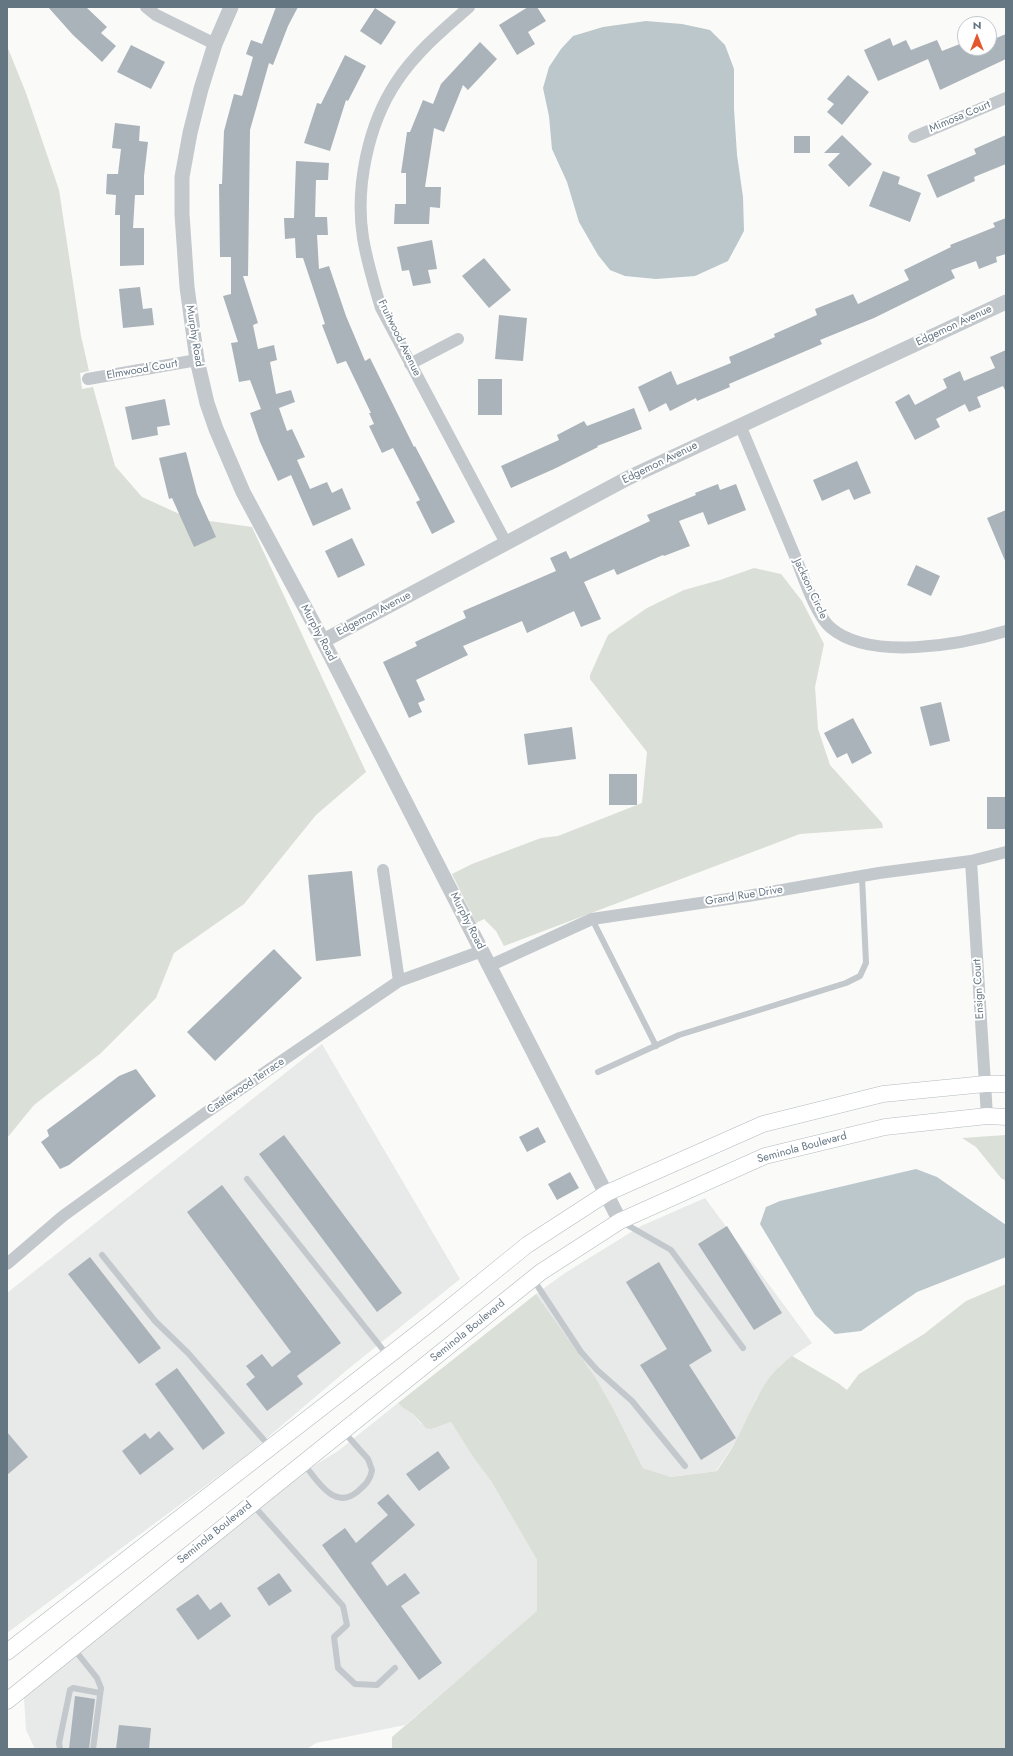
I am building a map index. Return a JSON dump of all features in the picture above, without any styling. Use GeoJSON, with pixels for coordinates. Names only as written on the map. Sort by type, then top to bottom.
{"type":"FeatureCollection","features":[{"type":"Feature","properties":{"kind":"main road"},"geometry":{"type":"LineString","coordinates":[[7,1652],[388,1356],[527,1245],[607,1194],[763,1124],[883,1094],[985,1084],[1006,1084]]}},
{"type":"Feature","properties":{"kind":"main road","name":"Seminola Boulevard"},"geometry":{"type":"LineString","coordinates":[[7,1701],[533,1279],[620,1221],[765,1156],[885,1127],[987,1116],[1006,1117]]}},
{"type":"Feature","properties":{"kind":"street"},"geometry":{"type":"LineString","coordinates":[[146,7],[156,15],[215,44]]}},
{"type":"Feature","properties":{"kind":"street","name":"Murphy Road"},"geometry":{"type":"LineString","coordinates":[[231,7],[215,44],[201,89],[191,125],[182,177],[182,214],[187,287],[197,360],[207,404],[243,492],[323,641],[620,1221]]}},
{"type":"Feature","properties":{"kind":"street","name":"Fruitwood Avenue"},"geometry":{"type":"LineString","coordinates":[[469,7],[421,52],[397,81],[376,123],[369,147],[360,194],[363,236],[370,270],[379,302],[410,364],[506,543]]}},
{"type":"Feature","properties":{"kind":"street","name":"Mimosa Court"},"geometry":{"type":"LineString","coordinates":[[914,137],[1006,98]]}},
{"type":"Feature","properties":{"kind":"street","name":"Edgemon Avenue"},"geometry":{"type":"LineString","coordinates":[[323,641],[628,478],[740,424],[1006,302]]}},
{"type":"Feature","properties":{"kind":"street"},"geometry":{"type":"LineString","coordinates":[[410,364],[458,339]]}},
{"type":"Feature","properties":{"kind":"street","name":"Elmwood Court"},"geometry":{"type":"LineString","coordinates":[[88,379],[197,360]]}},
{"type":"Feature","properties":{"kind":"street","name":"Jackson Circle"},"geometry":{"type":"LineString","coordinates":[[740,424],[811,596],[829,628],[848,639],[879,647],[951,644],[985,638],[1006,631]]}},
{"type":"Feature","properties":{"kind":"street","name":"Grand Rue Drive"},"geometry":{"type":"LineString","coordinates":[[490,966],[592,919],[971,861],[1006,852]]}},
{"type":"Feature","properties":{"kind":"street","name":"Ensign Court"},"geometry":{"type":"LineString","coordinates":[[971,861],[987,1116]]}},
{"type":"Feature","properties":{"kind":"street"},"geometry":{"type":"LineString","coordinates":[[383,870],[399,981]]}},
{"type":"Feature","properties":{"kind":"street","name":"Castlewood Terrace"},"geometry":{"type":"LineString","coordinates":[[7,1264],[63,1216],[204,1114],[399,981],[482,951]]}},
{"type":"Feature","properties":{"kind":"lane"},"geometry":{"type":"LineString","coordinates":[[598,1072],[679,1035],[846,983],[860,976],[866,963],[862,877]]}},
{"type":"Feature","properties":{"kind":"lane"},"geometry":{"type":"LineString","coordinates":[[592,919],[656,1046]]}},
{"type":"Feature","properties":{"kind":"lane"},"geometry":{"type":"LineString","coordinates":[[247,1179],[388,1356]]}},
{"type":"Feature","properties":{"kind":"lane"},"geometry":{"type":"LineString","coordinates":[[620,1221],[671,1250],[743,1348]]}},
{"type":"Feature","properties":{"kind":"lane"},"geometry":{"type":"LineString","coordinates":[[102,1255],[155,1320],[188,1353],[270,1448]]}},
{"type":"Feature","properties":{"kind":"lane"},"geometry":{"type":"LineString","coordinates":[[533,1279],[581,1352],[598,1370],[632,1401],[685,1466]]}},
{"type":"Feature","properties":{"kind":"lane"},"geometry":{"type":"LineString","coordinates":[[304,1464],[324,1488],[333,1496],[341,1498],[352,1496],[368,1483],[372,1470],[368,1459],[344,1432]]}},
{"type":"Feature","properties":{"kind":"lane"},"geometry":{"type":"LineString","coordinates":[[252,1503],[343,1606],[347,1625],[334,1637],[338,1668],[355,1684],[377,1685],[395,1668]]}},
{"type":"Feature","properties":{"kind":"lane"},"geometry":{"type":"LineString","coordinates":[[73,1647],[97,1678],[101,1688],[93,1749]]}},
{"type":"Feature","properties":{"kind":"lane"},"geometry":{"type":"LineString","coordinates":[[60,1749],[59,1743],[70,1690],[73,1688],[100,1693]]}},
{"type":"Feature","properties":{"kind":"shaded area"},"geometry":{"type":"Polygon","coordinates":[[[646,21],[682,24],[710,30],[725,45],[734,69],[734,109],[737,155],[743,197],[744,231],[728,261],[695,276],[656,279],[625,276],[610,270],[598,255],[579,222],[567,182],[552,149],[549,116],[543,88],[549,67],[561,49],[573,36],[603,27],[646,21]]]}},
{"type":"Feature","properties":{"kind":"shaded area"},"geometry":{"type":"Polygon","coordinates":[[[7,46],[26,93],[59,190],[81,336],[89,371],[80,373],[82,389],[93,387],[115,466],[142,497],[188,518],[252,527],[366,772],[316,815],[244,904],[174,953],[156,998],[101,1053],[34,1105],[7,1138],[7,46]]]}},
{"type":"Feature","properties":{"kind":"shaded area"},"geometry":{"type":"Polygon","coordinates":[[[754,568],[781,574],[802,601],[824,644],[815,687],[818,729],[830,765],[882,823],[883,828],[800,834],[504,946],[496,931],[484,919],[476,923],[452,874],[472,864],[541,838],[558,836],[642,803],[647,752],[590,679],[590,675],[608,635],[647,608],[684,590],[720,580],[754,568]]]}},
{"type":"Feature","properties":{"kind":"shaded area"},"geometry":{"type":"Polygon","coordinates":[[[322,1044],[460,1279],[347,1370],[247,1455],[7,1633],[7,1293],[322,1044]]]}},
{"type":"Feature","properties":{"kind":"shaded area"},"geometry":{"type":"Polygon","coordinates":[[[1006,1135],[1006,1181],[1001,1178],[976,1147],[962,1138],[1006,1135]]]}},
{"type":"Feature","properties":{"kind":"shaded area"},"geometry":{"type":"Polygon","coordinates":[[[916,1169],[937,1177],[1006,1225],[1006,1257],[917,1292],[861,1331],[835,1334],[815,1315],[760,1224],[766,1207],[780,1201],[916,1169]]]}},
{"type":"Feature","properties":{"kind":"shaded area"},"geometry":{"type":"Polygon","coordinates":[[[705,1198],[812,1343],[780,1365],[756,1398],[738,1438],[716,1471],[671,1477],[643,1468],[616,1414],[536,1294],[565,1273],[641,1226],[705,1198]]]}},
{"type":"Feature","properties":{"kind":"shaded area"},"geometry":{"type":"Polygon","coordinates":[[[1006,1284],[1006,1749],[392,1749],[392,1737],[537,1611],[537,1560],[491,1481],[473,1457],[451,1422],[432,1429],[426,1428],[413,1414],[398,1403],[536,1294],[595,1377],[616,1414],[643,1468],[671,1477],[717,1471],[731,1450],[754,1403],[766,1383],[773,1373],[792,1356],[838,1383],[847,1390],[859,1374],[924,1334],[966,1301],[1006,1284]]]}},
{"type":"Feature","properties":{"kind":"shaded area"},"geometry":{"type":"Polygon","coordinates":[[[398,1403],[413,1414],[420,1423],[432,1429],[451,1422],[473,1457],[491,1481],[537,1560],[537,1612],[405,1725],[316,1743],[307,1749],[35,1749],[26,1730],[24,1698],[256,1510],[315,1465],[338,1451],[398,1403]]]}},
{"type":"Feature","properties":{"kind":"building"},"geometry":{"type":"Polygon","coordinates":[[[48,7],[86,7],[107,27],[101,33],[116,46],[102,62],[73,35],[48,7]]]}},
{"type":"Feature","properties":{"kind":"building"},"geometry":{"type":"Polygon","coordinates":[[[276,7],[298,7],[288,26],[273,65],[269,63],[250,130],[248,276],[243,276],[258,323],[253,325],[258,349],[274,345],[277,360],[270,362],[276,394],[291,390],[295,402],[279,408],[287,431],[292,429],[305,457],[297,460],[310,489],[327,482],[332,493],[342,488],[351,509],[313,526],[291,475],[278,481],[260,442],[250,413],[261,409],[250,380],[239,382],[231,343],[238,342],[223,296],[231,294],[231,257],[220,257],[219,184],[222,184],[224,131],[234,94],[242,96],[253,57],[246,54],[251,40],[262,44],[276,7]]]}},
{"type":"Feature","properties":{"kind":"building"},"geometry":{"type":"Polygon","coordinates":[[[528,7],[537,7],[546,21],[528,32],[535,44],[517,55],[499,25],[528,7]]]}},
{"type":"Feature","properties":{"kind":"building"},"geometry":{"type":"Polygon","coordinates":[[[375,8],[396,22],[381,45],[360,31],[375,8]]]}},
{"type":"Feature","properties":{"kind":"building"},"geometry":{"type":"Polygon","coordinates":[[[1006,34],[1006,59],[940,90],[928,59],[878,81],[864,50],[890,38],[893,46],[906,40],[911,50],[937,40],[942,51],[957,45],[957,56],[997,56],[997,38],[1006,34]]]}},
{"type":"Feature","properties":{"kind":"building"},"geometry":{"type":"Polygon","coordinates":[[[480,42],[497,59],[468,90],[463,85],[444,132],[434,128],[425,187],[441,187],[440,208],[430,207],[429,224],[394,224],[395,204],[406,204],[406,173],[401,173],[407,132],[410,132],[423,100],[433,104],[441,84],[480,42]]]}},
{"type":"Feature","properties":{"kind":"building"},"geometry":{"type":"Polygon","coordinates":[[[131,45],[165,62],[151,89],[117,72],[131,45]]]}},
{"type":"Feature","properties":{"kind":"building"},"geometry":{"type":"Polygon","coordinates":[[[345,55],[366,66],[348,101],[346,100],[330,151],[304,143],[317,103],[321,104],[345,55]]]}},
{"type":"Feature","properties":{"kind":"building"},"geometry":{"type":"Polygon","coordinates":[[[848,75],[869,92],[842,125],[827,112],[834,104],[827,99],[848,75]]]}},
{"type":"Feature","properties":{"kind":"building"},"geometry":{"type":"Polygon","coordinates":[[[115,123],[140,126],[139,141],[148,142],[144,176],[144,195],[135,195],[133,228],[144,228],[144,265],[120,266],[120,215],[115,215],[116,195],[106,194],[107,174],[118,174],[121,149],[112,148],[115,123]]]}},
{"type":"Feature","properties":{"kind":"building"},"geometry":{"type":"Polygon","coordinates":[[[842,135],[872,164],[849,187],[828,165],[840,153],[824,153],[842,135]]]}},
{"type":"Feature","properties":{"kind":"building"},"geometry":{"type":"Polygon","coordinates":[[[1006,135],[1006,164],[974,177],[975,181],[937,198],[927,175],[976,154],[974,149],[1006,135]]]}},
{"type":"Feature","properties":{"kind":"building"},"geometry":{"type":"Polygon","coordinates":[[[794,136],[810,136],[810,153],[794,153],[794,136]]]}},
{"type":"Feature","properties":{"kind":"building"},"geometry":{"type":"Polygon","coordinates":[[[296,161],[329,163],[328,180],[316,180],[315,217],[327,217],[328,235],[317,235],[319,269],[329,266],[346,316],[365,361],[370,358],[414,447],[415,446],[455,522],[432,534],[416,502],[420,500],[393,448],[382,453],[369,426],[374,424],[369,413],[371,413],[346,361],[337,364],[322,325],[325,324],[303,258],[296,258],[295,238],[285,239],[284,218],[294,218],[296,161]]]}},
{"type":"Feature","properties":{"kind":"building"},"geometry":{"type":"Polygon","coordinates":[[[883,171],[900,177],[898,184],[921,193],[910,222],[869,206],[883,171]]]}},
{"type":"Feature","properties":{"kind":"building"},"geometry":{"type":"Polygon","coordinates":[[[1006,218],[1006,254],[996,257],[997,262],[979,269],[976,261],[951,270],[955,278],[874,318],[820,340],[822,344],[729,384],[730,387],[697,401],[696,398],[670,411],[666,403],[649,412],[638,387],[671,371],[677,385],[731,363],[729,357],[775,337],[774,334],[817,315],[815,309],[853,294],[858,304],[909,280],[904,270],[951,247],[950,245],[995,227],[993,223],[1006,218]]]}},
{"type":"Feature","properties":{"kind":"building"},"geometry":{"type":"Polygon","coordinates":[[[432,240],[437,269],[428,270],[431,283],[413,286],[409,270],[402,271],[397,247],[432,240]]]}},
{"type":"Feature","properties":{"kind":"building"},"geometry":{"type":"Polygon","coordinates":[[[484,258],[511,290],[489,308],[462,276],[484,258]]]}},
{"type":"Feature","properties":{"kind":"building"},"geometry":{"type":"Polygon","coordinates":[[[140,287],[143,309],[152,308],[154,325],[123,328],[119,289],[140,287]]]}},
{"type":"Feature","properties":{"kind":"building"},"geometry":{"type":"Polygon","coordinates":[[[499,315],[527,318],[523,361],[495,359],[499,315]]]}},
{"type":"Feature","properties":{"kind":"building"},"geometry":{"type":"Polygon","coordinates":[[[1006,350],[1006,392],[1003,386],[977,397],[981,407],[969,412],[965,404],[936,419],[940,427],[915,440],[895,402],[909,394],[915,405],[947,388],[943,379],[960,371],[964,381],[995,368],[990,357],[1006,350]]]}},
{"type":"Feature","properties":{"kind":"building"},"geometry":{"type":"Polygon","coordinates":[[[478,379],[502,379],[502,415],[478,415],[478,379]]]}},
{"type":"Feature","properties":{"kind":"building"},"geometry":{"type":"Polygon","coordinates":[[[165,399],[170,425],[157,427],[158,435],[132,440],[125,407],[165,399]]]}},
{"type":"Feature","properties":{"kind":"building"},"geometry":{"type":"Polygon","coordinates":[[[634,408],[642,429],[597,446],[598,447],[554,469],[511,488],[501,466],[559,440],[557,435],[584,421],[587,426],[634,408]]]}},
{"type":"Feature","properties":{"kind":"building"},"geometry":{"type":"Polygon","coordinates":[[[186,452],[197,494],[216,537],[194,547],[172,498],[169,499],[159,458],[186,452]]]}},
{"type":"Feature","properties":{"kind":"building"},"geometry":{"type":"Polygon","coordinates":[[[857,461],[871,493],[854,500],[849,489],[822,501],[813,480],[857,461]]]}},
{"type":"Feature","properties":{"kind":"building"},"geometry":{"type":"Polygon","coordinates":[[[718,484],[720,490],[736,484],[746,510],[708,525],[703,512],[679,521],[690,546],[664,556],[663,555],[617,575],[614,569],[584,582],[601,619],[581,627],[574,611],[527,633],[522,621],[463,646],[468,655],[416,680],[425,700],[418,703],[422,712],[409,718],[383,662],[417,646],[415,642],[466,618],[463,611],[556,571],[550,558],[566,551],[570,559],[650,521],[647,515],[696,495],[695,493],[718,484]]]}},
{"type":"Feature","properties":{"kind":"building"},"geometry":{"type":"Polygon","coordinates":[[[1006,510],[1006,563],[987,518],[1006,510]]]}},
{"type":"Feature","properties":{"kind":"building"},"geometry":{"type":"Polygon","coordinates":[[[352,538],[365,565],[338,578],[325,551],[352,538]]]}},
{"type":"Feature","properties":{"kind":"building"},"geometry":{"type":"Polygon","coordinates":[[[916,565],[940,576],[931,596],[907,585],[916,565]]]}},
{"type":"Feature","properties":{"kind":"building"},"geometry":{"type":"Polygon","coordinates":[[[941,702],[950,741],[930,746],[920,707],[941,702]]]}},
{"type":"Feature","properties":{"kind":"building"},"geometry":{"type":"Polygon","coordinates":[[[853,718],[872,753],[852,764],[847,753],[837,758],[824,733],[853,718]]]}},
{"type":"Feature","properties":{"kind":"building"},"geometry":{"type":"Polygon","coordinates":[[[572,727],[576,759],[528,765],[524,734],[572,727]]]}},
{"type":"Feature","properties":{"kind":"building"},"geometry":{"type":"Polygon","coordinates":[[[609,774],[637,774],[637,805],[609,805],[609,774]]]}},
{"type":"Feature","properties":{"kind":"building"},"geometry":{"type":"Polygon","coordinates":[[[987,797],[1006,797],[1006,829],[987,829],[987,797]]]}},
{"type":"Feature","properties":{"kind":"building"},"geometry":{"type":"Polygon","coordinates":[[[352,871],[361,956],[316,961],[308,875],[352,871]]]}},
{"type":"Feature","properties":{"kind":"building"},"geometry":{"type":"Polygon","coordinates":[[[274,949],[302,978],[215,1061],[187,1032],[274,949]]]}},
{"type":"Feature","properties":{"kind":"building"},"geometry":{"type":"Polygon","coordinates":[[[136,1069],[156,1096],[69,1165],[60,1169],[41,1142],[49,1136],[47,1130],[119,1076],[136,1069]]]}},
{"type":"Feature","properties":{"kind":"building"},"geometry":{"type":"Polygon","coordinates":[[[538,1127],[546,1142],[527,1152],[519,1137],[538,1127]]]}},
{"type":"Feature","properties":{"kind":"building"},"geometry":{"type":"Polygon","coordinates":[[[284,1135],[402,1293],[377,1312],[259,1154],[284,1135]]]}},
{"type":"Feature","properties":{"kind":"building"},"geometry":{"type":"Polygon","coordinates":[[[570,1172],[579,1188],[557,1200],[548,1184],[570,1172]]]}},
{"type":"Feature","properties":{"kind":"building"},"geometry":{"type":"Polygon","coordinates":[[[222,1185],[341,1343],[297,1376],[303,1384],[267,1411],[246,1384],[255,1377],[246,1366],[262,1354],[272,1367],[291,1352],[187,1212],[222,1185]]]}},
{"type":"Feature","properties":{"kind":"building"},"geometry":{"type":"Polygon","coordinates":[[[727,1226],[782,1313],[754,1330],[698,1244],[727,1226]]]}},
{"type":"Feature","properties":{"kind":"building"},"geometry":{"type":"Polygon","coordinates":[[[90,1257],[161,1348],[139,1364],[68,1274],[90,1257]]]}},
{"type":"Feature","properties":{"kind":"building"},"geometry":{"type":"Polygon","coordinates":[[[659,1262],[712,1351],[689,1365],[736,1438],[701,1460],[640,1365],[667,1349],[626,1282],[659,1262]]]}},
{"type":"Feature","properties":{"kind":"building"},"geometry":{"type":"Polygon","coordinates":[[[177,1368],[225,1433],[203,1450],[155,1384],[177,1368]]]}},
{"type":"Feature","properties":{"kind":"building"},"geometry":{"type":"Polygon","coordinates":[[[159,1431],[174,1449],[140,1475],[122,1451],[145,1433],[150,1439],[159,1431]]]}},
{"type":"Feature","properties":{"kind":"building"},"geometry":{"type":"Polygon","coordinates":[[[7,1432],[28,1457],[7,1475],[7,1432]]]}},
{"type":"Feature","properties":{"kind":"building"},"geometry":{"type":"Polygon","coordinates":[[[438,1451],[450,1468],[419,1491],[406,1474],[438,1451]]]}},
{"type":"Feature","properties":{"kind":"building"},"geometry":{"type":"Polygon","coordinates":[[[388,1494],[415,1525],[371,1563],[387,1586],[405,1573],[420,1593],[401,1606],[442,1663],[419,1680],[322,1545],[345,1528],[356,1543],[388,1515],[377,1503],[388,1494]]]}},
{"type":"Feature","properties":{"kind":"building"},"geometry":{"type":"Polygon","coordinates":[[[279,1573],[292,1591],[269,1606],[257,1588],[279,1573]]]}},
{"type":"Feature","properties":{"kind":"building"},"geometry":{"type":"Polygon","coordinates":[[[198,1594],[210,1610],[221,1602],[231,1616],[198,1640],[176,1609],[198,1594]]]}},
{"type":"Feature","properties":{"kind":"building"},"geometry":{"type":"Polygon","coordinates":[[[75,1696],[95,1699],[89,1749],[69,1749],[75,1696]]]}},
{"type":"Feature","properties":{"kind":"building"},"geometry":{"type":"Polygon","coordinates":[[[119,1725],[151,1728],[149,1749],[116,1749],[119,1725]]]}}]}
